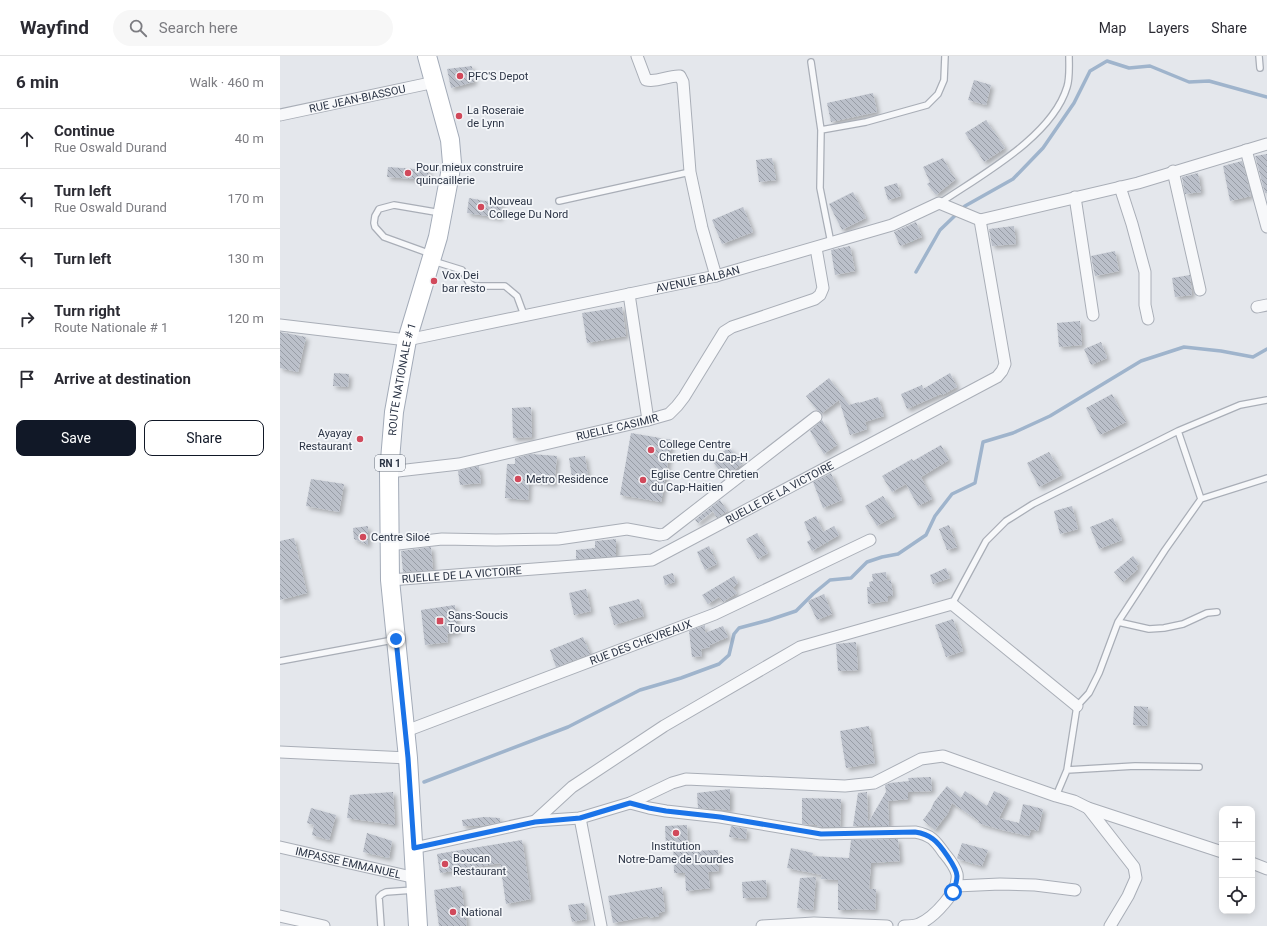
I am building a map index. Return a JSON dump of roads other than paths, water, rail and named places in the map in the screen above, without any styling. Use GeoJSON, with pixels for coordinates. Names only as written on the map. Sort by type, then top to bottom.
{"type":"FeatureCollection","features":[{"type":"Feature","properties":{"kind":"main road","name":"ROUTE NATIONALE # 1"},"geometry":{"type":"LineString","coordinates":[[418,926],[406,732],[390,580],[389,472],[394,412],[407,340],[438,237],[452,163],[450,140],[427,56]]}},
{"type":"Feature","properties":{"kind":"street"},"geometry":{"type":"LineString","coordinates":[[636,56],[646,80],[652,81],[680,76],[683,82],[690,172],[702,228],[716,276]]}},
{"type":"Feature","properties":{"kind":"street","name":"RUE JEAN-BIASSOU"},"geometry":{"type":"LineString","coordinates":[[280,117],[435,82]]}},
{"type":"Feature","properties":{"kind":"street"},"geometry":{"type":"LineString","coordinates":[[939,203],[980,220],[1120,187],[1267,144]]}},
{"type":"Feature","properties":{"kind":"street"},"geometry":{"type":"LineString","coordinates":[[1246,150],[1267,226]]}},
{"type":"Feature","properties":{"kind":"street"},"geometry":{"type":"LineString","coordinates":[[1173,171],[1200,290]]}},
{"type":"Feature","properties":{"kind":"street"},"geometry":{"type":"LineString","coordinates":[[1120,187],[1145,272],[1145,305],[1148,319]]}},
{"type":"Feature","properties":{"kind":"street"},"geometry":{"type":"LineString","coordinates":[[1075,197],[1093,315]]}},
{"type":"Feature","properties":{"kind":"street","name":"AVENUE BALBAN"},"geometry":{"type":"LineString","coordinates":[[280,325],[407,340],[716,276],[831,244],[892,225],[939,203]]}},
{"type":"Feature","properties":{"kind":"street","name":"RUELLE DE LA VICTOIRE"},"geometry":{"type":"LineString","coordinates":[[390,580],[652,560],[997,377],[1005,364],[980,220]]}},
{"type":"Feature","properties":{"kind":"street","name":"RUELLE CASIMIR"},"geometry":{"type":"LineString","coordinates":[[389,472],[459,464],[669,414],[684,397],[724,332],[732,327],[815,300],[820,295],[823,288],[816,248]]}},
{"type":"Feature","properties":{"kind":"street"},"geometry":{"type":"LineString","coordinates":[[629,294],[648,420]]}},
{"type":"Feature","properties":{"kind":"street"},"geometry":{"type":"LineString","coordinates":[[389,545],[442,539],[558,539],[627,529],[660,535],[665,534],[816,417]]}},
{"type":"Feature","properties":{"kind":"street","name":"RUE DES CHEVREAUX"},"geometry":{"type":"LineString","coordinates":[[406,732],[715,614],[870,540]]}},
{"type":"Feature","properties":{"kind":"street"},"geometry":{"type":"LineString","coordinates":[[535,822],[572,787],[664,726],[800,648],[952,604],[1077,706]]}},
{"type":"Feature","properties":{"kind":"street"},"geometry":{"type":"LineString","coordinates":[[280,752],[408,758]]}},
{"type":"Feature","properties":{"kind":"street"},"geometry":{"type":"LineString","coordinates":[[414,848],[535,822],[580,818],[630,803],[672,783],[686,779],[845,786],[874,782],[921,759],[943,756],[1074,801],[1088,808],[1219,851]]}},
{"type":"Feature","properties":{"kind":"street"},"geometry":{"type":"LineString","coordinates":[[630,803],[666,811],[720,817],[821,834],[915,832],[925,834],[934,839],[955,868],[956,881],[949,897],[926,920],[917,925],[904,926]]}},
{"type":"Feature","properties":{"kind":"street"},"geometry":{"type":"LineString","coordinates":[[1088,808],[1134,867],[1136,878],[1128,896],[1110,926]]}},
{"type":"Feature","properties":{"kind":"street"},"geometry":{"type":"LineString","coordinates":[[580,818],[601,926]]}},
{"type":"Feature","properties":{"kind":"street","name":"IMPASSE EMMANUEL"},"geometry":{"type":"LineString","coordinates":[[280,847],[416,884]]}},
{"type":"Feature","properties":{"kind":"street"},"geometry":{"type":"LineString","coordinates":[[1255,864],[1267,869]]}},
{"type":"Feature","properties":{"kind":"street"},"geometry":{"type":"LineString","coordinates":[[956,881],[1035,885],[1075,890]]}},
{"type":"Feature","properties":{"kind":"street"},"geometry":{"type":"LineString","coordinates":[[280,916],[324,926]]}},
{"type":"Feature","properties":{"kind":"street"},"geometry":{"type":"LineString","coordinates":[[762,926],[814,923],[887,926]]}},
{"type":"Feature","properties":{"kind":"lane"},"geometry":{"type":"LineString","coordinates":[[821,130],[866,122],[928,105],[938,94],[944,80],[945,56]]}},
{"type":"Feature","properties":{"kind":"lane"},"geometry":{"type":"LineString","coordinates":[[939,203],[1021,148],[1045,125],[1059,106],[1067,86],[1069,56]]}},
{"type":"Feature","properties":{"kind":"lane"},"geometry":{"type":"LineString","coordinates":[[1259,56],[1260,68]]}},
{"type":"Feature","properties":{"kind":"lane"},"geometry":{"type":"LineString","coordinates":[[811,62],[821,130],[820,188],[831,244]]}},
{"type":"Feature","properties":{"kind":"lane"},"geometry":{"type":"LineString","coordinates":[[559,201],[690,172]]}},
{"type":"Feature","properties":{"kind":"lane"},"geometry":{"type":"LineString","coordinates":[[442,213],[394,205],[379,209],[375,216],[374,223],[375,227],[384,237],[462,270],[469,283],[474,286],[505,286],[517,296],[524,315]]}},
{"type":"Feature","properties":{"kind":"lane"},"geometry":{"type":"LineString","coordinates":[[952,604],[986,541],[1006,521],[1034,504],[1178,431],[1240,405],[1267,400]]}},
{"type":"Feature","properties":{"kind":"lane"},"geometry":{"type":"LineString","coordinates":[[1178,431],[1201,499]]}},
{"type":"Feature","properties":{"kind":"lane"},"geometry":{"type":"LineString","coordinates":[[1056,796],[1067,770],[1077,706],[1089,693],[1100,673],[1118,622],[1165,550],[1201,499],[1267,478]]}},
{"type":"Feature","properties":{"kind":"lane"},"geometry":{"type":"LineString","coordinates":[[1118,622],[1149,629],[1164,628],[1183,624],[1207,613],[1218,612]]}},
{"type":"Feature","properties":{"kind":"lane"},"geometry":{"type":"LineString","coordinates":[[280,661],[396,639]]}},
{"type":"Feature","properties":{"kind":"lane"},"geometry":{"type":"LineString","coordinates":[[1067,770],[1135,766],[1199,767]]}},
{"type":"Feature","properties":{"kind":"lane"},"geometry":{"type":"LineString","coordinates":[[381,926],[379,897],[386,892],[416,884]]}},
{"type":"Feature","properties":{"kind":"waterway"},"geometry":{"type":"LineString","coordinates":[[916,272],[940,230],[965,206],[1013,179],[1043,148],[1074,103],[1090,71],[1107,61],[1129,68],[1150,66],[1189,82],[1209,81],[1267,97]]}},
{"type":"Feature","properties":{"kind":"waterway"},"geometry":{"type":"LineString","coordinates":[[424,782],[568,727],[640,690],[681,678],[719,664],[729,655],[734,634],[739,628],[796,611],[830,580],[851,578],[867,562],[898,554],[926,535],[935,516],[952,494],[975,483],[983,442],[1013,433],[1050,416],[1141,361],[1184,347],[1221,351],[1253,357],[1267,349]]}},
{"type":"Feature","properties":{"kind":"place","name":"PFC'S Depot"},"geometry":{"type":"Point","coordinates":[460,76]}},
{"type":"Feature","properties":{"kind":"place","name":"La Roseraie de Lynn"},"geometry":{"type":"Point","coordinates":[459,116]}},
{"type":"Feature","properties":{"kind":"place","name":"Pour mieux construire quincaillerie"},"geometry":{"type":"Point","coordinates":[408,173]}},
{"type":"Feature","properties":{"kind":"place","name":"Nouveau College Du Nord"},"geometry":{"type":"Point","coordinates":[481,207]}},
{"type":"Feature","properties":{"kind":"place","name":"Vox Dei bar resto"},"geometry":{"type":"Point","coordinates":[434,281]}},
{"type":"Feature","properties":{"kind":"place","name":"Ayayay Restaurant"},"geometry":{"type":"Point","coordinates":[360,439]}},
{"type":"Feature","properties":{"kind":"place","name":"College Centre Chretien du Cap-H"},"geometry":{"type":"Point","coordinates":[651,450]}},
{"type":"Feature","properties":{"kind":"place","name":"Metro Residence"},"geometry":{"type":"Point","coordinates":[518,479]}},
{"type":"Feature","properties":{"kind":"place","name":"Eglise Centre Chretien du Cap-Haitien"},"geometry":{"type":"Point","coordinates":[643,480]}},
{"type":"Feature","properties":{"kind":"place","name":"Centre Siloé"},"geometry":{"type":"Point","coordinates":[363,537]}},
{"type":"Feature","properties":{"kind":"place","name":"Sans-Soucis Tours"},"geometry":{"type":"Point","coordinates":[440,621]}},
{"type":"Feature","properties":{"kind":"place","name":"Institution Notre-Dame de Lourdes"},"geometry":{"type":"Point","coordinates":[676,833]}},
{"type":"Feature","properties":{"kind":"place","name":"Boucan Restaurant"},"geometry":{"type":"Point","coordinates":[445,864]}},
{"type":"Feature","properties":{"kind":"place","name":"National"},"geometry":{"type":"Point","coordinates":[453,912]}}]}
